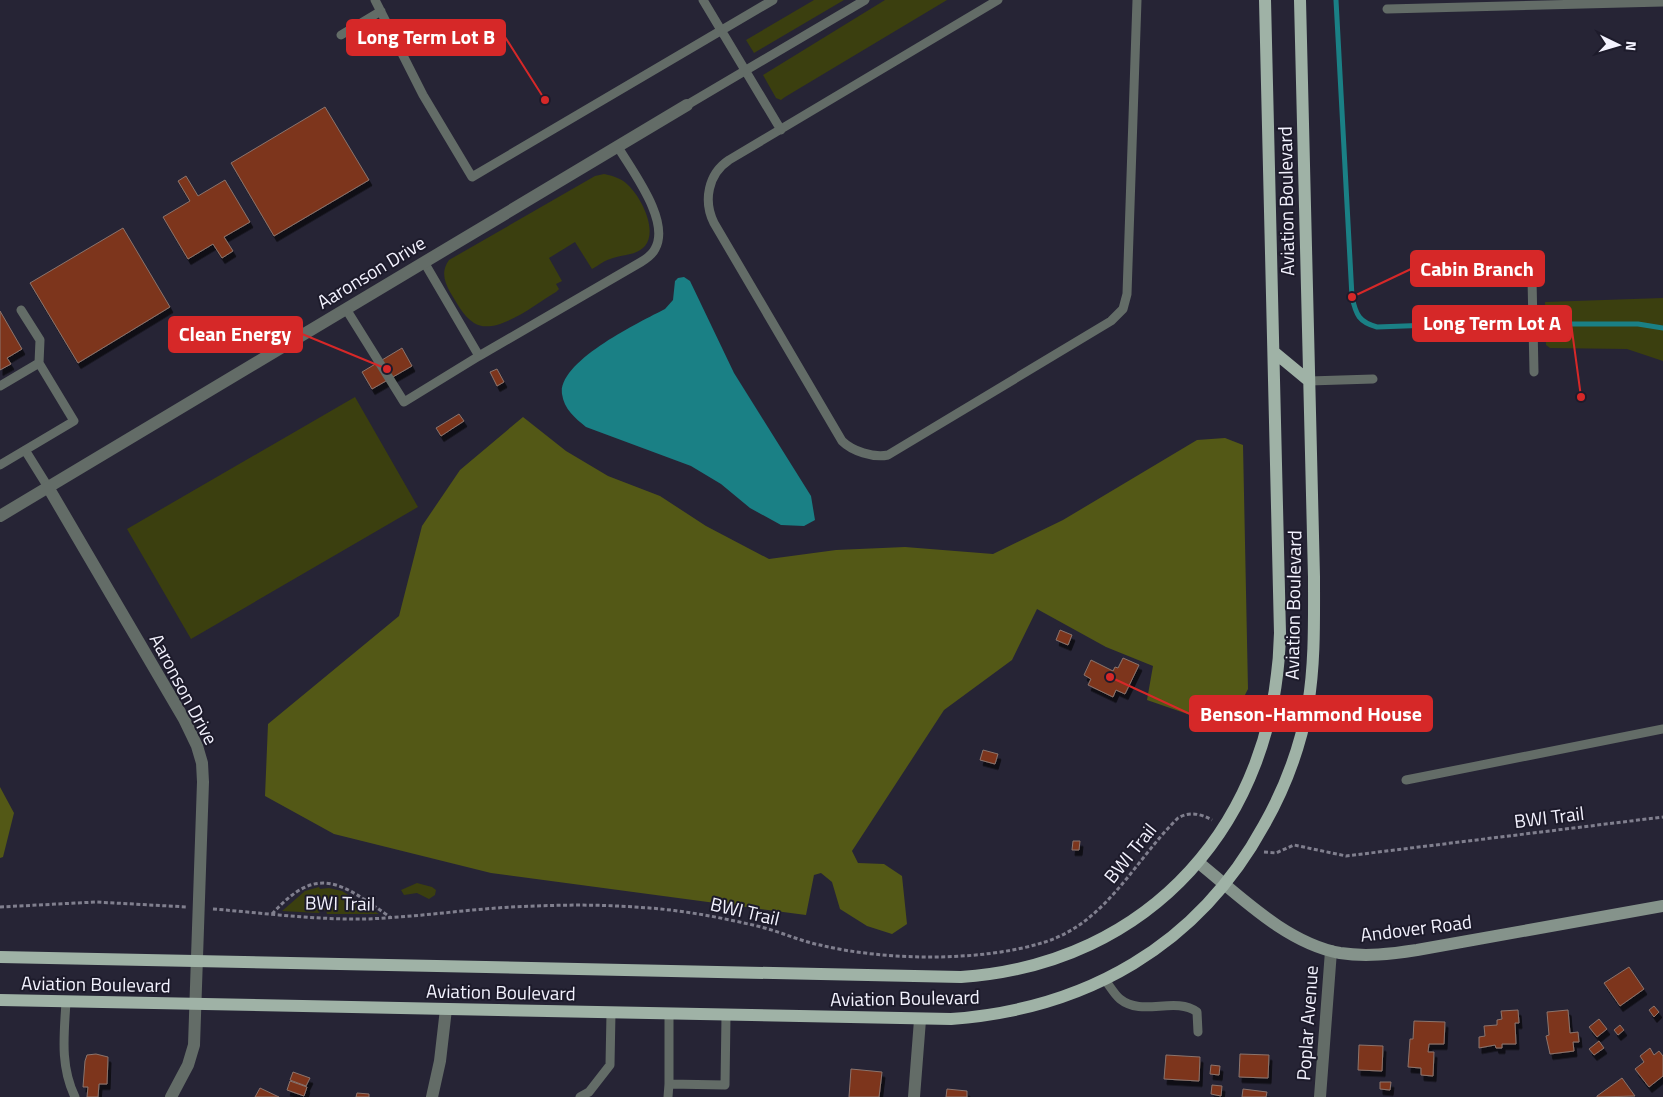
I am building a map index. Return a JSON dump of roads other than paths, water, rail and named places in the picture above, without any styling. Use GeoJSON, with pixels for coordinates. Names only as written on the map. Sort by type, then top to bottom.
{"type":"FeatureCollection","features":[{"type":"Feature","properties":{"kind":"main road","name":"Aviation Boulevard"},"geometry":{"type":"LineString","coordinates":[[0,957],[923,977],[989,975],[1046,962],[1099,940],[1127,924],[1162,898],[1199,862],[1224,828],[1250,778],[1265,735],[1278,676],[1280,633],[1265,0]]}},
{"type":"Feature","properties":{"kind":"main road","name":"Aviation Boulevard"},"geometry":{"type":"LineString","coordinates":[[0,1000],[920,1020],[978,1017],[1025,1010],[1074,994],[1105,980],[1150,954],[1187,925],[1226,885],[1253,846],[1275,806],[1295,754],[1308,706],[1314,628],[1310,381],[1300,0]]}},
{"type":"Feature","properties":{"kind":"main road"},"geometry":{"type":"LineString","coordinates":[[1274,352],[1310,381]]}},
{"type":"Feature","properties":{"kind":"main road","name":"Andover Road"},"geometry":{"type":"LineString","coordinates":[[1199,862],[1284,929],[1330,951],[1360,955],[1391,954],[1663,906]]}},
{"type":"Feature","properties":{"kind":"street","name":"Aaronson Drive"},"geometry":{"type":"LineString","coordinates":[[0,516],[687,105]]}},
{"type":"Feature","properties":{"kind":"street","name":"Aaronson Drive"},"geometry":{"type":"LineString","coordinates":[[48,488],[184,719],[197,746],[202,763],[203,805],[192,1055],[171,1097]]}},
{"type":"Feature","properties":{"kind":"street","name":"Poplar Avenue"},"geometry":{"type":"LineString","coordinates":[[1320,1097],[1330,951]]}},
{"type":"Feature","properties":{"kind":"street"},"geometry":{"type":"LineString","coordinates":[[432,1097],[440,1061],[446,1009]]}},
{"type":"Feature","properties":{"kind":"street"},"geometry":{"type":"LineString","coordinates":[[914,1097],[920,1020]]}},
{"type":"Feature","properties":{"kind":"lane"},"geometry":{"type":"LineString","coordinates":[[375,0],[423,95],[472,177],[773,0]]}},
{"type":"Feature","properties":{"kind":"lane"},"geometry":{"type":"LineString","coordinates":[[703,0],[781,130]]}},
{"type":"Feature","properties":{"kind":"lane"},"geometry":{"type":"LineString","coordinates":[[687,105],[746,72],[865,0]]}},
{"type":"Feature","properties":{"kind":"lane"},"geometry":{"type":"LineString","coordinates":[[998,0],[719,168],[710,189],[708,210],[842,440],[850,447],[877,456],[888,455],[1111,321],[1122,310],[1127,294],[1137,0]]}},
{"type":"Feature","properties":{"kind":"lane"},"geometry":{"type":"LineString","coordinates":[[1387,9],[1663,2]]}},
{"type":"Feature","properties":{"kind":"lane"},"geometry":{"type":"LineString","coordinates":[[341,35],[381,11]]}},
{"type":"Feature","properties":{"kind":"lane"},"geometry":{"type":"LineString","coordinates":[[346,309],[404,402],[641,262],[655,250],[659,235],[654,210],[618,147]]}},
{"type":"Feature","properties":{"kind":"lane"},"geometry":{"type":"LineString","coordinates":[[424,262],[479,356]]}},
{"type":"Feature","properties":{"kind":"lane"},"geometry":{"type":"LineString","coordinates":[[1532,279],[1534,372]]}},
{"type":"Feature","properties":{"kind":"lane"},"geometry":{"type":"LineString","coordinates":[[0,465],[74,421],[39,363],[40,340],[22,310]]}},
{"type":"Feature","properties":{"kind":"lane"},"geometry":{"type":"LineString","coordinates":[[0,386],[39,363]]}},
{"type":"Feature","properties":{"kind":"lane"},"geometry":{"type":"LineString","coordinates":[[1310,381],[1373,379]]}},
{"type":"Feature","properties":{"kind":"lane"},"geometry":{"type":"LineString","coordinates":[[26,450],[48,488]]}},
{"type":"Feature","properties":{"kind":"lane"},"geometry":{"type":"LineString","coordinates":[[1406,780],[1663,729]]}},
{"type":"Feature","properties":{"kind":"lane"},"geometry":{"type":"LineString","coordinates":[[1105,980],[1121,1000],[1140,1006],[1190,1007],[1197,1012],[1198,1032]]}},
{"type":"Feature","properties":{"kind":"lane"},"geometry":{"type":"LineString","coordinates":[[66,1002],[63,1057],[66,1076],[75,1097]]}},
{"type":"Feature","properties":{"kind":"lane"},"geometry":{"type":"LineString","coordinates":[[580,1097],[589,1092],[610,1064],[611,1013]]}},
{"type":"Feature","properties":{"kind":"lane"},"geometry":{"type":"LineString","coordinates":[[668,1097],[669,1014]]}},
{"type":"Feature","properties":{"kind":"lane"},"geometry":{"type":"LineString","coordinates":[[669,1084],[725,1085],[726,1016]]}},
{"type":"Feature","properties":{"kind":"waterway"},"geometry":{"type":"LineString","coordinates":[[1336,0],[1352,297],[1359,317],[1366,323],[1377,327],[1513,322]]}},
{"type":"Feature","properties":{"kind":"waterway"},"geometry":{"type":"LineString","coordinates":[[1549,324],[1638,324],[1663,328]]}},
{"type":"Feature","properties":{"kind":"place","name":"Long Term Lot B"},"geometry":{"type":"Point","coordinates":[545,100]}},
{"type":"Feature","properties":{"kind":"place","name":"Cabin Branch"},"geometry":{"type":"Point","coordinates":[1352,297]}},
{"type":"Feature","properties":{"kind":"place","name":"Clean Energy"},"geometry":{"type":"Point","coordinates":[387,369]}},
{"type":"Feature","properties":{"kind":"place","name":"Long Term Lot A"},"geometry":{"type":"Point","coordinates":[1581,397]}},
{"type":"Feature","properties":{"kind":"place","name":"Benson-Hammond House"},"geometry":{"type":"Point","coordinates":[1110,677]}}]}
